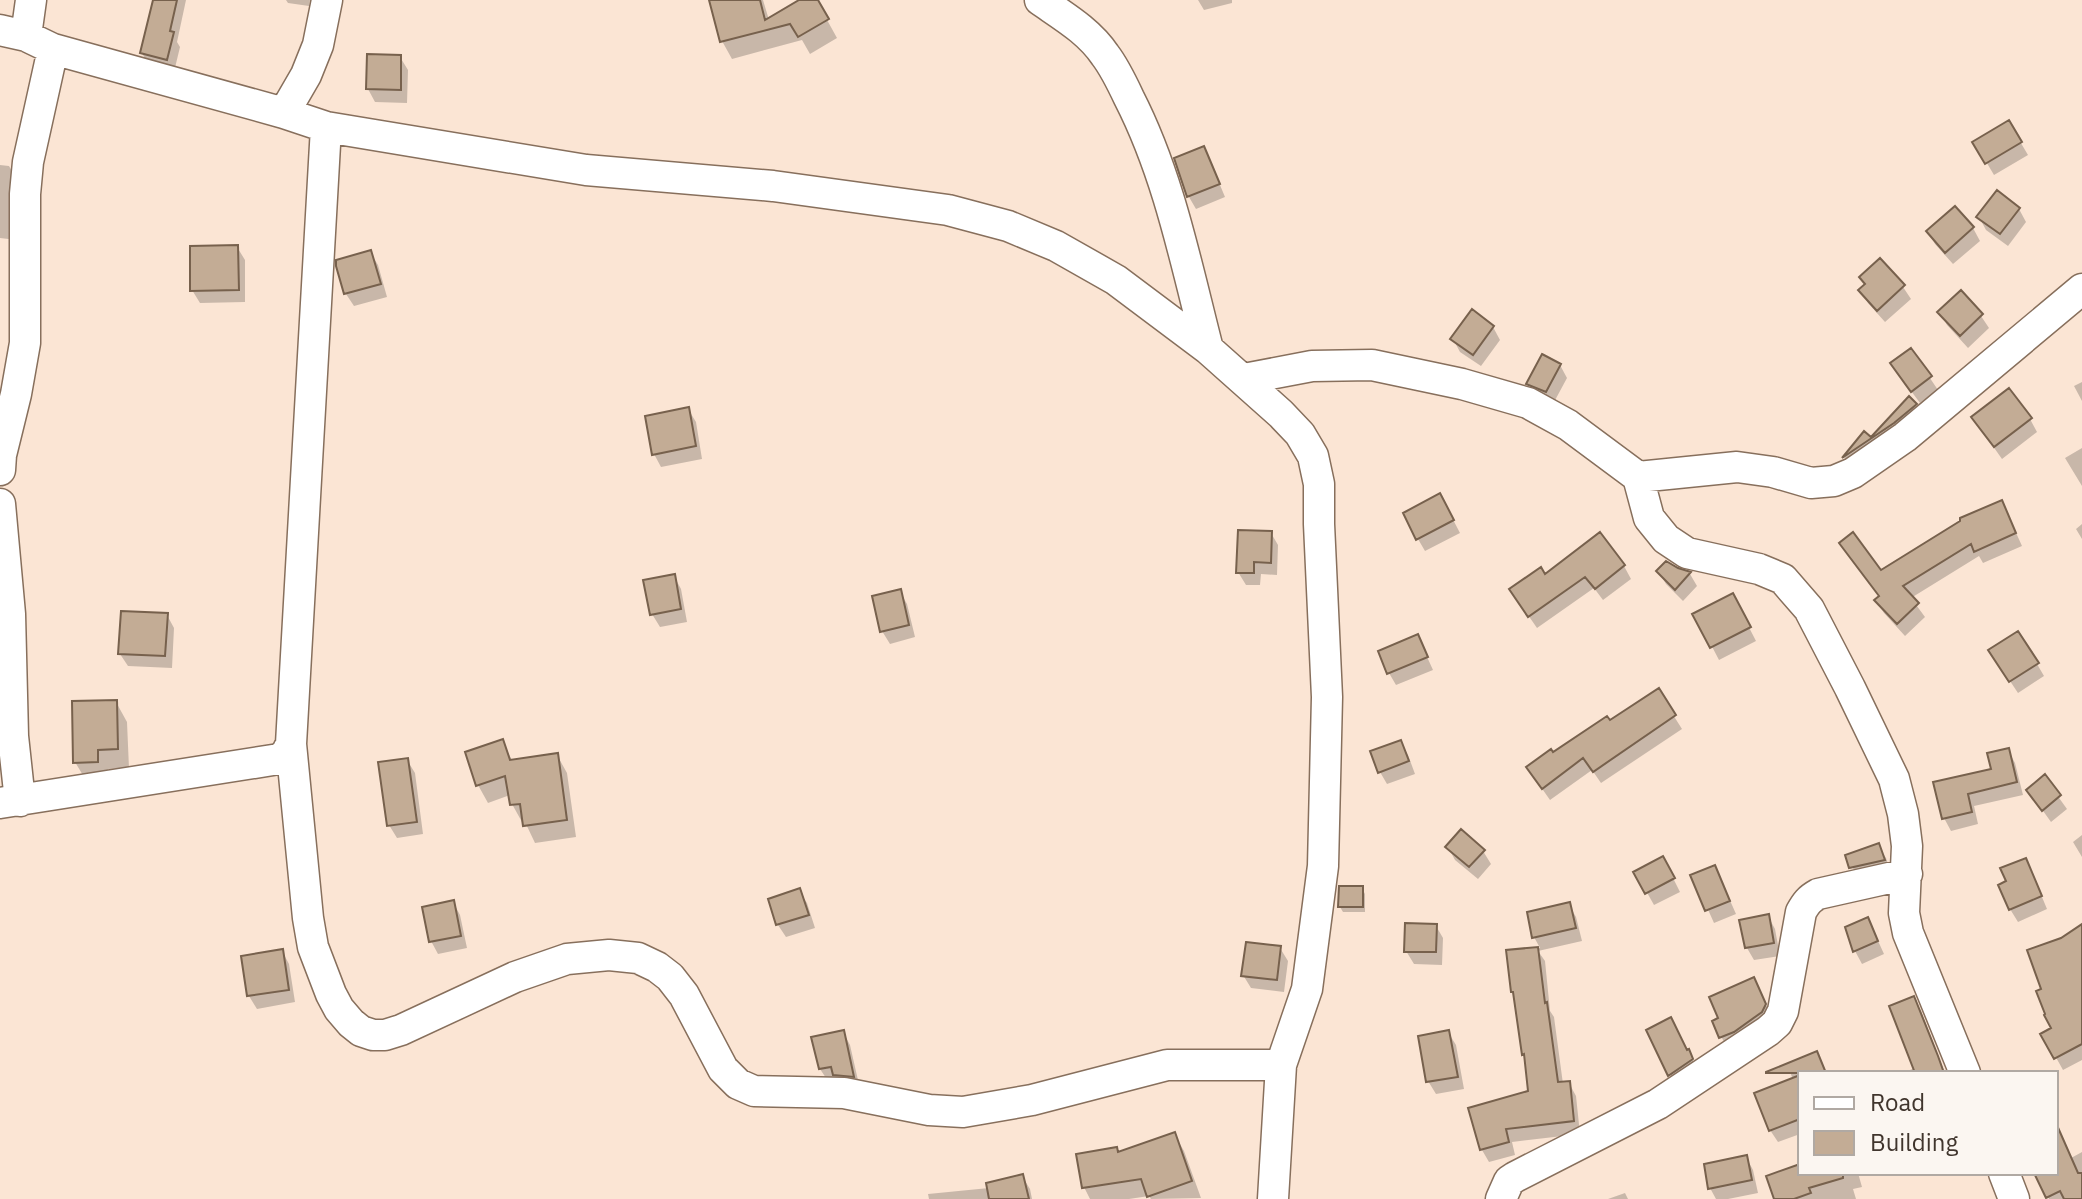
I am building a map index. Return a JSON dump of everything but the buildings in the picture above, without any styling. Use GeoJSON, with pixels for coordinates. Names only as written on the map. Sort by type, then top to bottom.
{"type":"FeatureCollection","features":[{"type":"Feature","properties":{"kind":"street"},"geometry":{"type":"LineString","coordinates":[[0,470],[25,343],[25,194],[28,162],[26,38],[31,0]]}},
{"type":"Feature","properties":{"kind":"street"},"geometry":{"type":"LineString","coordinates":[[284,113],[306,75],[318,45],[327,0]]}},
{"type":"Feature","properties":{"kind":"street"},"geometry":{"type":"LineString","coordinates":[[1040,0],[1086,33],[1105,54],[1132,103],[1152,146],[1167,190],[1208,349]]}},
{"type":"Feature","properties":{"kind":"street"},"geometry":{"type":"LineString","coordinates":[[26,38],[326,127],[586,170],[773,186],[948,210],[1008,226],[1056,246],[1116,280],[1244,379],[1300,434],[1313,456],[1319,484],[1327,697],[1323,866],[1307,989],[1281,1065],[1273,1199]]}},
{"type":"Feature","properties":{"kind":"street"},"geometry":{"type":"LineString","coordinates":[[326,127],[291,744],[313,947],[339,1009],[361,1031],[385,1035],[515,977],[567,959],[609,955],[638,958],[670,977],[684,995],[723,1069],[738,1084],[754,1091],[844,1093],[929,1110],[963,1112],[1032,1100],[1167,1065],[1281,1065]]}},
{"type":"Feature","properties":{"kind":"street"},"geometry":{"type":"LineString","coordinates":[[1638,477],[1737,467],[1773,472],[1811,483],[1834,481],[1853,473],[1905,437],[2082,289]]}},
{"type":"Feature","properties":{"kind":"street"},"geometry":{"type":"LineString","coordinates":[[1244,379],[1312,366],[1372,365],[1462,384],[1528,403],[1568,425],[1638,477],[1649,518],[1666,539],[1687,553],[1759,569],[1783,579],[1809,609],[1894,779],[1907,846],[1904,913],[1908,933],[1964,1071]]}},
{"type":"Feature","properties":{"kind":"street"},"geometry":{"type":"LineString","coordinates":[[0,504],[10,614],[13,736],[10,802],[279,759],[291,744]]}},
{"type":"Feature","properties":{"kind":"street"},"geometry":{"type":"LineString","coordinates":[[1501,1199],[1509,1181],[1515,1177],[1658,1104],[1777,1023],[1783,1011],[1801,912],[1811,898],[1907,874]]}},
{"type":"Feature","properties":{"kind":"street"},"geometry":{"type":"LineString","coordinates":[[2005,1175],[2014,1199]]}}]}
